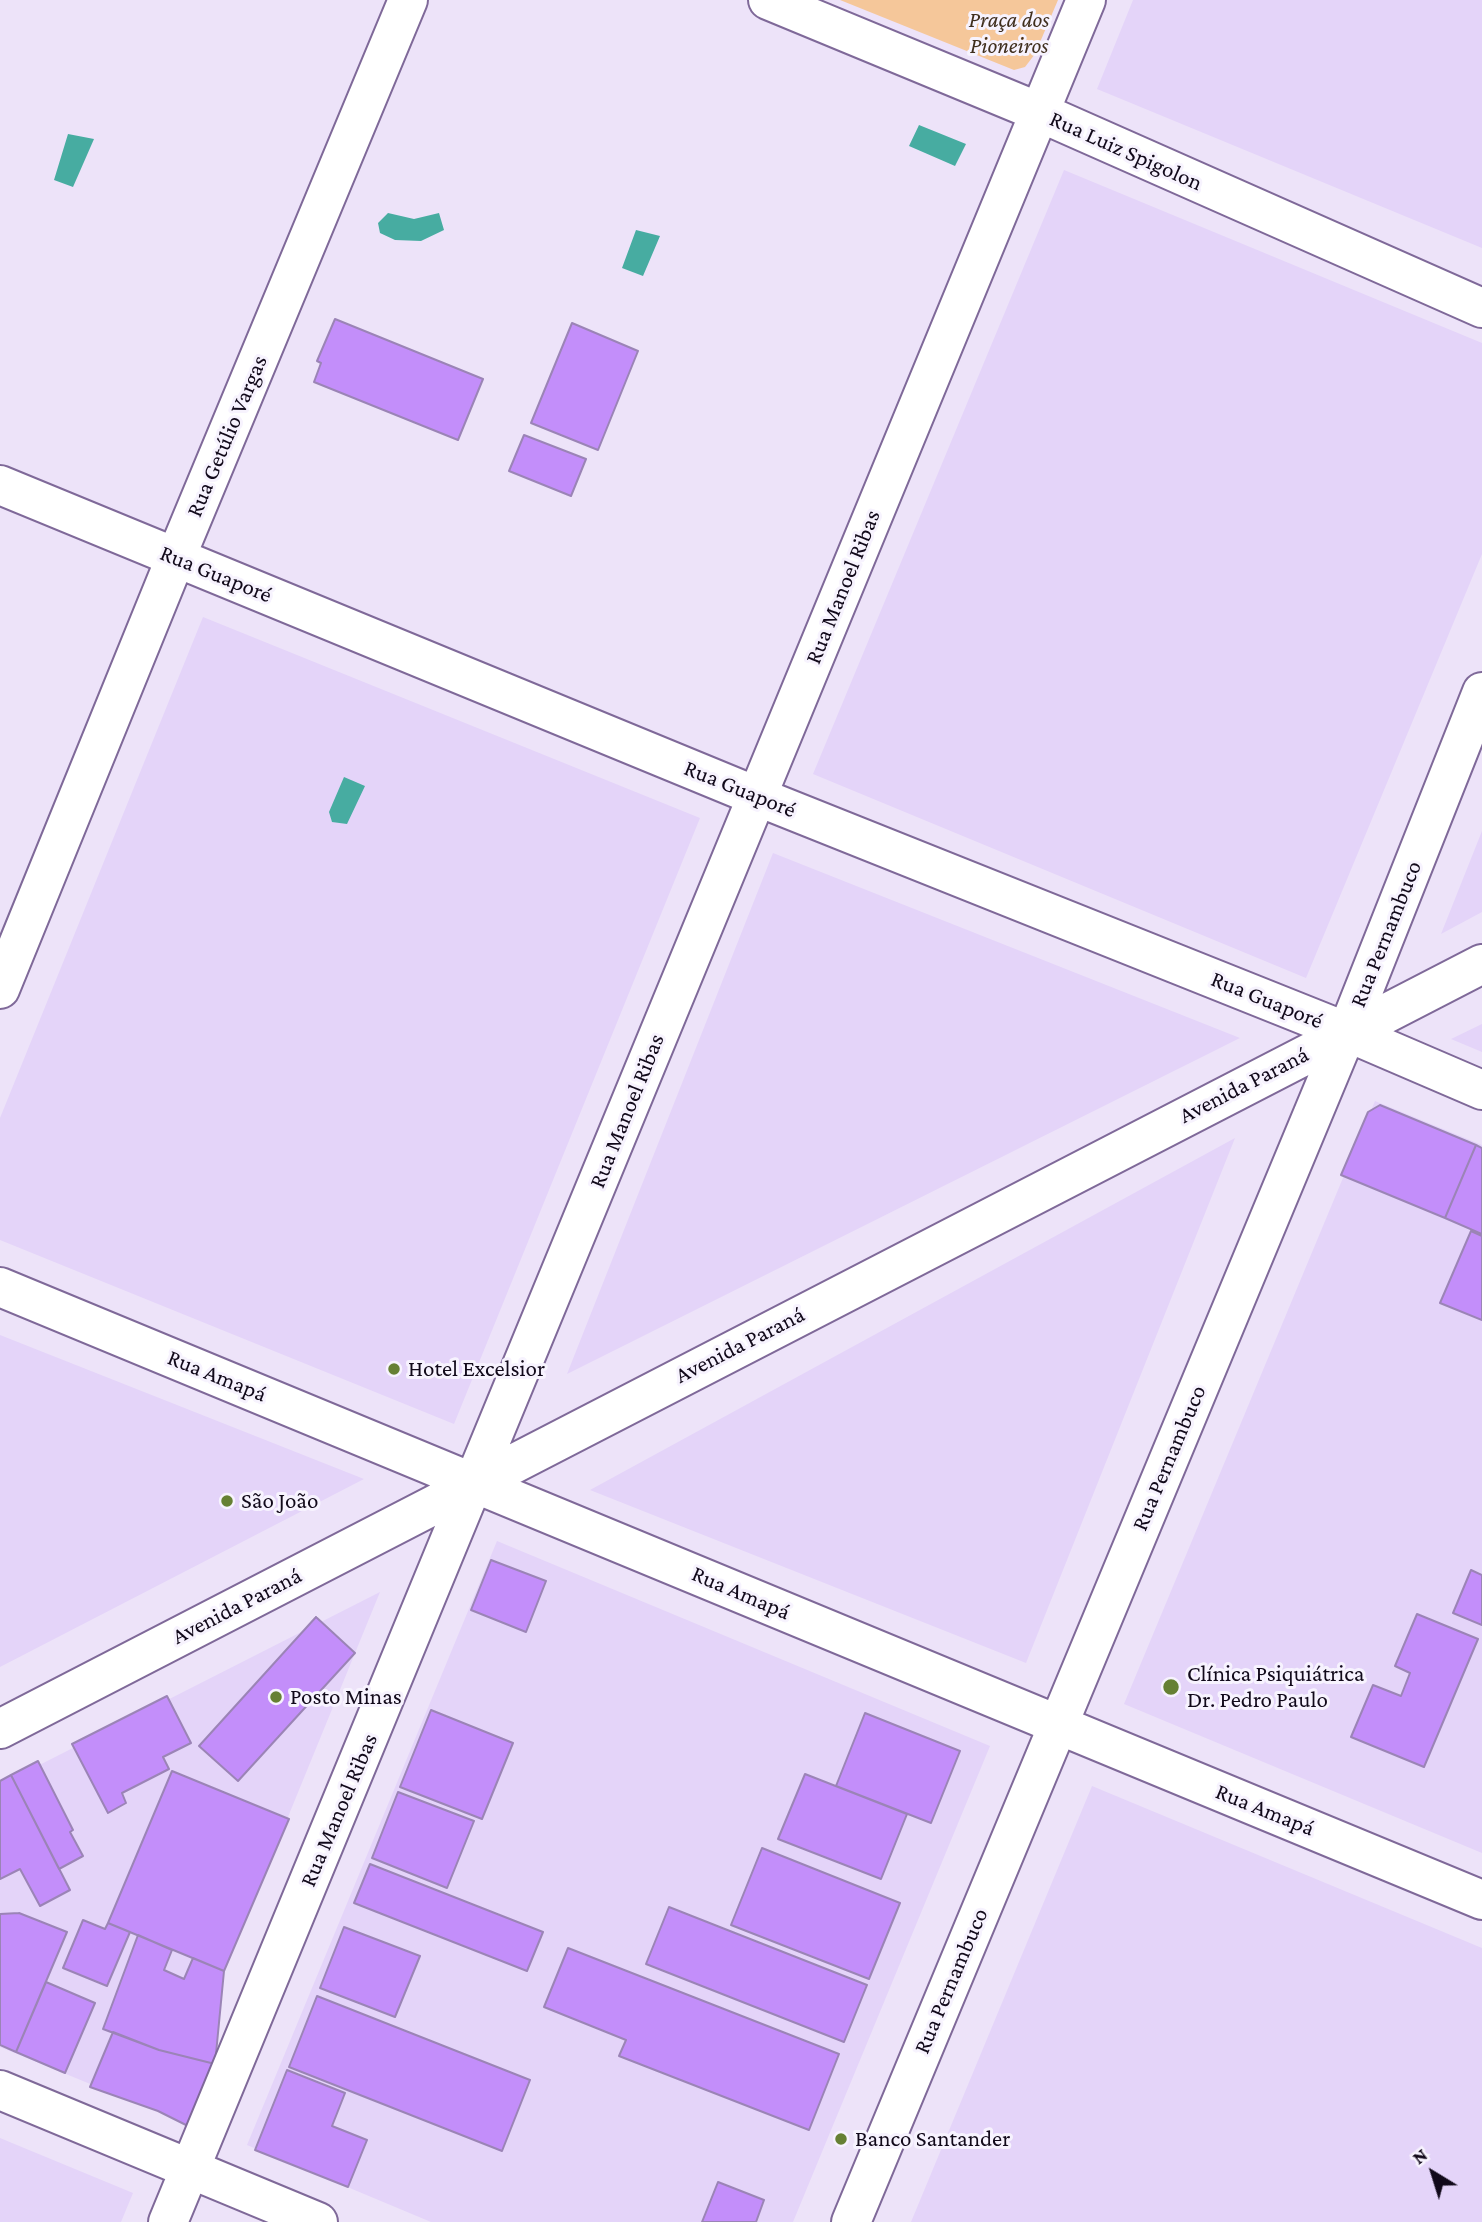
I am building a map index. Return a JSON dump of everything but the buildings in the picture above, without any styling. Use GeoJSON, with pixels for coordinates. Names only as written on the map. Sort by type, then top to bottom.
{"type":"FeatureCollection","features":[{"type":"Feature","properties":{"kind":"street","name":"Rua Getúlio Vargas"},"geometry":{"type":"LineString","coordinates":[[0,989],[408,0]]}},
{"type":"Feature","properties":{"kind":"street","name":"Rua Luiz Spigolon"},"geometry":{"type":"LineString","coordinates":[[768,0],[1039,112],[1482,308]]}},
{"type":"Feature","properties":{"kind":"street","name":"Rua Manoel Ribas"},"geometry":{"type":"LineString","coordinates":[[168,2222],[1086,0]]}},
{"type":"Feature","properties":{"kind":"street","name":"Rua Guaporé"},"geometry":{"type":"LineString","coordinates":[[0,485],[756,796],[1347,1032],[1482,1090]]}},
{"type":"Feature","properties":{"kind":"street","name":"Rua Pernambuco"},"geometry":{"type":"LineString","coordinates":[[851,2222],[1347,1032],[1482,692]]}},
{"type":"Feature","properties":{"kind":"street","name":"Avenida Paraná"},"geometry":{"type":"LineString","coordinates":[[0,1729],[1482,964]]}},
{"type":"Feature","properties":{"kind":"street","name":"Rua Amapá"},"geometry":{"type":"LineString","coordinates":[[0,1287],[1482,1900]]}},
{"type":"Feature","properties":{"kind":"street"},"geometry":{"type":"LineString","coordinates":[[0,2090],[318,2222]]}},
{"type":"Feature","properties":{"kind":"shaded area"},"geometry":{"type":"Polygon","coordinates":[[[1133,0],[1482,0],[1482,248],[1097,89],[1133,0]]]}},
{"type":"Feature","properties":{"kind":"shaded area"},"geometry":{"type":"Polygon","coordinates":[[[919,125],[966,144],[955,166],[909,146],[919,125]]]}},
{"type":"Feature","properties":{"kind":"shaded area"},"geometry":{"type":"Polygon","coordinates":[[[68,134],[94,139],[73,187],[54,180],[68,134]]]}},
{"type":"Feature","properties":{"kind":"shaded area"},"geometry":{"type":"Polygon","coordinates":[[[1064,170],[1482,343],[1482,554],[1306,978],[813,774],[1064,170]]]}},
{"type":"Feature","properties":{"kind":"shaded area"},"geometry":{"type":"Polygon","coordinates":[[[388,213],[414,219],[439,213],[444,230],[421,241],[395,240],[380,233],[378,223],[388,213]]]}},
{"type":"Feature","properties":{"kind":"shaded area"},"geometry":{"type":"Polygon","coordinates":[[[636,230],[660,236],[643,276],[622,268],[636,230]]]}},
{"type":"Feature","properties":{"kind":"shaded area"},"geometry":{"type":"Polygon","coordinates":[[[203,617],[700,818],[454,1424],[0,1240],[0,1118],[203,617]]]}},
{"type":"Feature","properties":{"kind":"shaded area"},"geometry":{"type":"Polygon","coordinates":[[[344,777],[365,786],[347,824],[332,822],[329,812],[344,777]]]}},
{"type":"Feature","properties":{"kind":"shaded area"},"geometry":{"type":"Polygon","coordinates":[[[1482,831],[1482,912],[1441,934],[1482,831]]]}},
{"type":"Feature","properties":{"kind":"shaded area"},"geometry":{"type":"Polygon","coordinates":[[[773,853],[1240,1038],[567,1374],[773,853]]]}},
{"type":"Feature","properties":{"kind":"shaded area"},"geometry":{"type":"Polygon","coordinates":[[[1482,1024],[1482,1052],[1451,1039],[1482,1024]]]}},
{"type":"Feature","properties":{"kind":"shaded area"},"geometry":{"type":"Polygon","coordinates":[[[1375,1101],[1482,1145],[1482,1853],[1124,1704],[1375,1101]]]}},
{"type":"Feature","properties":{"kind":"shaded area"},"geometry":{"type":"Polygon","coordinates":[[[1235,1138],[1026,1663],[590,1490],[1235,1138]]]}},
{"type":"Feature","properties":{"kind":"shaded area"},"geometry":{"type":"Polygon","coordinates":[[[0,1335],[364,1479],[0,1667],[0,1335]]]}},
{"type":"Feature","properties":{"kind":"shaded area"},"geometry":{"type":"Polygon","coordinates":[[[497,1541],[990,1746],[793,2222],[431,2222],[247,2145],[497,1541]]]}},
{"type":"Feature","properties":{"kind":"shaded area"},"geometry":{"type":"Polygon","coordinates":[[[380,1592],[166,2115],[0,2047],[0,1785],[380,1592]]]}},
{"type":"Feature","properties":{"kind":"shaded area"},"geometry":{"type":"Polygon","coordinates":[[[1092,1786],[1482,1948],[1482,2222],[911,2222],[1092,1786]]]}},
{"type":"Feature","properties":{"kind":"shaded area"},"geometry":{"type":"Polygon","coordinates":[[[0,2138],[133,2193],[121,2222],[0,2222],[0,2138]]]}},
{"type":"Feature","properties":{"kind":"green space","name":"Praça dos Pioneiros"},"geometry":{"type":"Polygon","coordinates":[[[840,0],[1058,0],[1035,54],[1025,67],[1014,70],[840,0]]]}},
{"type":"Feature","properties":{"kind":"place","name":"Hotel Excelsior"},"geometry":{"type":"Point","coordinates":[394,1369]}},
{"type":"Feature","properties":{"kind":"place","name":"São João"},"geometry":{"type":"Point","coordinates":[227,1501]}},
{"type":"Feature","properties":{"kind":"place","name":"Clínica Psiquiátrica Dr. Pedro Paulo"},"geometry":{"type":"Point","coordinates":[1171,1687]}},
{"type":"Feature","properties":{"kind":"place","name":"Posto Minas"},"geometry":{"type":"Point","coordinates":[276,1697]}},
{"type":"Feature","properties":{"kind":"place","name":"Banco Santander"},"geometry":{"type":"Point","coordinates":[841,2139]}}]}
